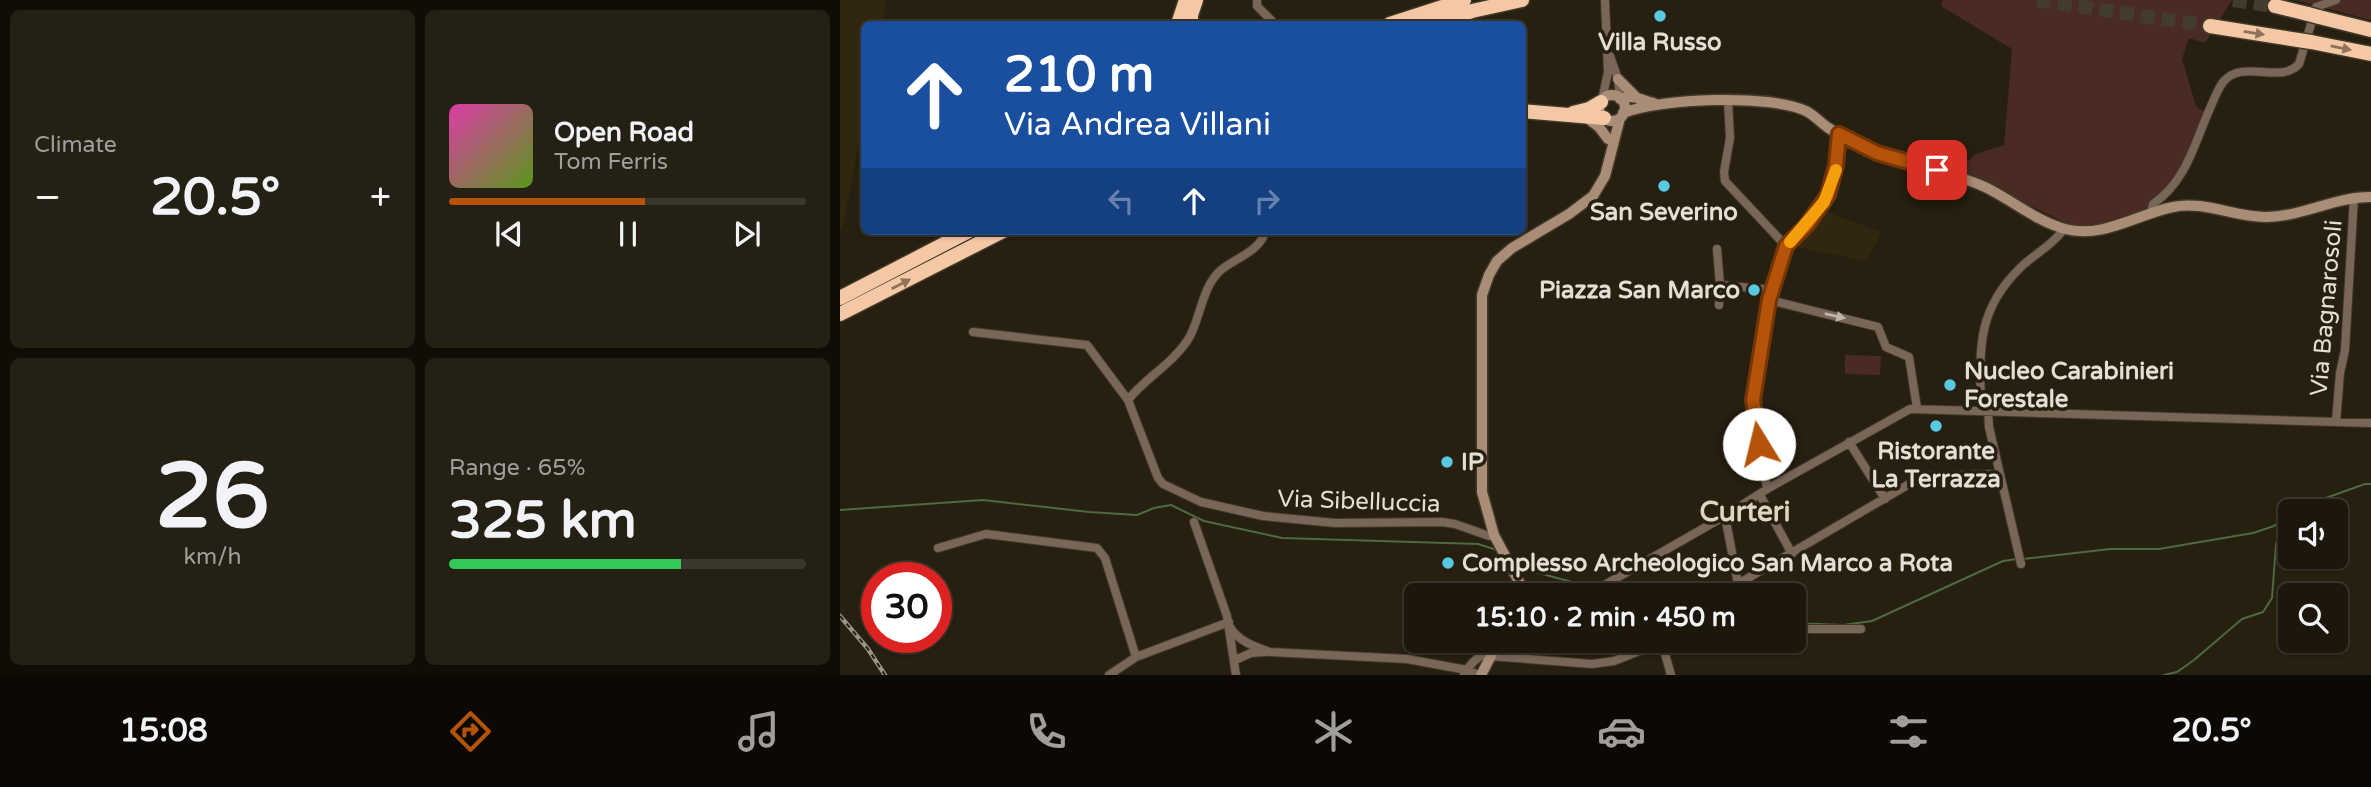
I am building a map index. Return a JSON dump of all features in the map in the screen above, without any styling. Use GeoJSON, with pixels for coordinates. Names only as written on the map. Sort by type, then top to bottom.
{"type":"FeatureCollection","features":[{"type":"Feature","properties":{"kind":"highway"},"geometry":{"type":"LineString","coordinates":[[1179,21],[1186,0]]}},
{"type":"Feature","properties":{"kind":"highway"},"geometry":{"type":"LineString","coordinates":[[1191,21],[1196,0]]}},
{"type":"Feature","properties":{"kind":"highway"},"geometry":{"type":"LineString","coordinates":[[1399,21],[1464,0]]}},
{"type":"Feature","properties":{"kind":"highway"},"geometry":{"type":"LineString","coordinates":[[1442,21],[1472,11],[1523,0]]}},
{"type":"Feature","properties":{"kind":"highway"},"geometry":{"type":"LineString","coordinates":[[1471,21],[1523,0]]}},
{"type":"Feature","properties":{"kind":"highway"},"geometry":{"type":"LineString","coordinates":[[2274,6],[2371,30]]}},
{"type":"Feature","properties":{"kind":"highway"},"geometry":{"type":"LineString","coordinates":[[2210,26],[2371,54]]}},
{"type":"Feature","properties":{"kind":"highway"},"geometry":{"type":"LineString","coordinates":[[1570,114],[1589,109],[1601,101]]}},
{"type":"Feature","properties":{"kind":"highway"},"geometry":{"type":"LineString","coordinates":[[1526,111],[1604,118]]}},
{"type":"Feature","properties":{"kind":"highway"},"geometry":{"type":"LineString","coordinates":[[840,298],[961,235]]}},
{"type":"Feature","properties":{"kind":"highway"},"geometry":{"type":"LineString","coordinates":[[840,314],[995,235]]}},
{"type":"Feature","properties":{"kind":"main road"},"geometry":{"type":"LineString","coordinates":[[1618,79],[1636,97]]}},
{"type":"Feature","properties":{"kind":"main road"},"geometry":{"type":"LineString","coordinates":[[1611,151],[1604,118],[1600,112],[1601,101],[1609,96],[1620,99],[1627,96],[1657,104]]}},
{"type":"Feature","properties":{"kind":"main road"},"geometry":{"type":"LineString","coordinates":[[1523,583],[1502,554],[1489,522],[1482,492],[1482,295],[1497,261],[1512,248],[1569,214],[1593,196],[1605,176],[1624,106],[1620,99]]}},
{"type":"Feature","properties":{"kind":"main road"},"geometry":{"type":"LineString","coordinates":[[1604,118],[1612,121],[1657,104],[1767,101],[1794,107],[1877,153],[1956,176],[1986,188],[2064,229],[2080,231],[2096,230],[2174,206],[2269,217],[2288,215],[2354,198],[2371,198]]}},
{"type":"Feature","properties":{"kind":"main road"},"geometry":{"type":"LineString","coordinates":[[1587,118],[1599,127],[1608,139]]}},
{"type":"Feature","properties":{"kind":"main road"},"geometry":{"type":"LineString","coordinates":[[1480,675],[1492,653]]}},
{"type":"Feature","properties":{"kind":"street"},"geometry":{"type":"LineString","coordinates":[[1257,0],[1256,6],[1272,21]]}},
{"type":"Feature","properties":{"kind":"street"},"geometry":{"type":"LineString","coordinates":[[1601,101],[1608,72],[1605,0]]}},
{"type":"Feature","properties":{"kind":"street"},"geometry":{"type":"LineString","coordinates":[[2151,213],[2153,204],[2165,196],[2188,164],[2207,114],[2224,81],[2236,73],[2294,70],[2299,64],[2316,8],[2336,0]]}},
{"type":"Feature","properties":{"kind":"street"},"geometry":{"type":"LineString","coordinates":[[1608,47],[1618,79],[1620,99]]}},
{"type":"Feature","properties":{"kind":"street"},"geometry":{"type":"LineString","coordinates":[[1728,101],[1730,138],[1725,181],[1786,246]]}},
{"type":"Feature","properties":{"kind":"street"},"geometry":{"type":"LineString","coordinates":[[1792,554],[1763,492],[1753,400],[1769,300],[1786,246],[1807,225],[1828,195],[1836,165],[1839,134]]}},
{"type":"Feature","properties":{"kind":"street","name":"Via Bagnarosoli"},"geometry":{"type":"LineString","coordinates":[[2336,422],[2340,373],[2345,350],[2354,198]]}},
{"type":"Feature","properties":{"kind":"street"},"geometry":{"type":"LineString","coordinates":[[2021,564],[1984,410],[1979,355],[1991,306],[2004,284],[2024,264],[2057,239],[2064,229]]}},
{"type":"Feature","properties":{"kind":"street"},"geometry":{"type":"LineString","coordinates":[[1128,400],[1177,355],[1190,337],[1212,280],[1220,270],[1251,250],[1264,235]]}},
{"type":"Feature","properties":{"kind":"street"},"geometry":{"type":"LineString","coordinates":[[1717,249],[1720,285],[1718,305]]}},
{"type":"Feature","properties":{"kind":"street"},"geometry":{"type":"LineString","coordinates":[[1720,285],[1772,290]]}},
{"type":"Feature","properties":{"kind":"street"},"geometry":{"type":"LineString","coordinates":[[1769,300],[1878,327],[1886,347],[1909,357],[1917,408]]}},
{"type":"Feature","properties":{"kind":"street","name":"Via Sibelluccia"},"geometry":{"type":"LineString","coordinates":[[973,332],[1087,345],[1128,400],[1158,478],[1163,484],[1201,502],[1232,511],[1284,519],[1367,524],[1442,522],[1489,536],[1494,535]]}},
{"type":"Feature","properties":{"kind":"street"},"geometry":{"type":"LineString","coordinates":[[1608,583],[1903,411],[1917,408],[2371,423]]}},
{"type":"Feature","properties":{"kind":"street"},"geometry":{"type":"LineString","coordinates":[[1849,442],[1885,499]]}},
{"type":"Feature","properties":{"kind":"street"},"geometry":{"type":"LineString","coordinates":[[1740,583],[1923,475],[1999,474]]}},
{"type":"Feature","properties":{"kind":"street"},"geometry":{"type":"LineString","coordinates":[[1725,516],[1738,583]]}},
{"type":"Feature","properties":{"kind":"street"},"geometry":{"type":"LineString","coordinates":[[1194,522],[1229,624],[1236,675]]}},
{"type":"Feature","properties":{"kind":"street"},"geometry":{"type":"LineString","coordinates":[[939,548],[986,534],[1099,549],[1110,572],[1136,657]]}},
{"type":"Feature","properties":{"kind":"street"},"geometry":{"type":"LineString","coordinates":[[1229,624],[1235,635],[1256,648],[1270,652]]}},
{"type":"Feature","properties":{"kind":"street"},"geometry":{"type":"LineString","coordinates":[[1109,675],[1136,657],[1229,624]]}},
{"type":"Feature","properties":{"kind":"street"},"geometry":{"type":"LineString","coordinates":[[1806,629],[1861,629]]}},
{"type":"Feature","properties":{"kind":"street"},"geometry":{"type":"LineString","coordinates":[[1235,660],[1251,653],[1270,652],[1407,659],[1480,675]]}},
{"type":"Feature","properties":{"kind":"street"},"geometry":{"type":"LineString","coordinates":[[1466,672],[1483,654],[1592,664],[1614,661],[1635,653]]}},
{"type":"Feature","properties":{"kind":"street"},"geometry":{"type":"LineString","coordinates":[[1667,653],[1671,675]]}},
{"type":"Feature","properties":{"kind":"shaded area"},"geometry":{"type":"Polygon","coordinates":[[[840,0],[886,0],[882,21],[861,21],[861,138],[840,232],[840,0]]]}},
{"type":"Feature","properties":{"kind":"shaded area"},"geometry":{"type":"Polygon","coordinates":[[[1943,0],[2232,0],[2205,43],[2189,38],[2182,59],[2196,106],[2207,114],[2188,164],[2165,196],[2139,213],[2115,221],[2074,227],[1965,173],[1966,163],[1976,154],[2004,145],[2012,49],[1941,6],[1943,0]]]}},
{"type":"Feature","properties":{"kind":"shaded area"},"geometry":{"type":"Polygon","coordinates":[[[2295,0],[2371,0],[2371,20],[2295,0]]]}},
{"type":"Feature","properties":{"kind":"shaded area"},"geometry":{"type":"Polygon","coordinates":[[[1822,210],[1882,232],[1866,261],[1796,247],[1797,240],[1822,210]]]}},
{"type":"Feature","properties":{"kind":"shaded area"},"geometry":{"type":"Polygon","coordinates":[[[1845,355],[1881,356],[1880,375],[1845,374],[1845,355]]]}},
{"type":"Feature","properties":{"kind":"waterway"},"geometry":{"type":"LineString","coordinates":[[2323,499],[2371,484]]}},
{"type":"Feature","properties":{"kind":"waterway"},"geometry":{"type":"LineString","coordinates":[[840,510],[983,500],[1137,515],[1171,505],[1204,521],[1282,538],[1478,544],[1497,550]]}},
{"type":"Feature","properties":{"kind":"waterway"},"geometry":{"type":"LineString","coordinates":[[2023,559],[2110,549],[2159,549],[2253,533],[2278,523]]}},
{"type":"Feature","properties":{"kind":"waterway"},"geometry":{"type":"LineString","coordinates":[[2164,675],[2177,672],[2194,660],[2242,619],[2263,612],[2272,598],[2278,538]]}},
{"type":"Feature","properties":{"kind":"waterway"},"geometry":{"type":"LineString","coordinates":[[1509,554],[1535,572],[1576,583]]}},
{"type":"Feature","properties":{"kind":"waterway"},"geometry":{"type":"LineString","coordinates":[[1806,623],[1843,625],[1872,621],[2003,561],[2017,559]]}},
{"type":"Feature","properties":{"kind":"tunnel"},"geometry":{"type":"LineString","coordinates":[[2037,0],[2210,26]]}},
{"type":"Feature","properties":{"kind":"tunnel"},"geometry":{"type":"LineString","coordinates":[[2233,0],[2275,6]]}},
{"type":"Feature","properties":{"kind":"railway"},"geometry":{"type":"LineString","coordinates":[[840,616],[868,649],[885,675]]}},
{"type":"Feature","properties":{"kind":"slow traffic"},"geometry":{"type":"LineString","coordinates":[[1790,242],[1824,202],[1836,170]]}},
{"type":"Feature","properties":{"kind":"place","name":"Villa Russo"},"geometry":{"type":"Point","coordinates":[1660,16]}},
{"type":"Feature","properties":{"kind":"place","name":"San Severino"},"geometry":{"type":"Point","coordinates":[1664,186]}},
{"type":"Feature","properties":{"kind":"place","name":"Piazza San Marco"},"geometry":{"type":"Point","coordinates":[1754,290]}},
{"type":"Feature","properties":{"kind":"place","name":"Nucleo Carabinieri Forestale"},"geometry":{"type":"Point","coordinates":[1950,385]}},
{"type":"Feature","properties":{"kind":"place","name":"Ristorante La Terrazza"},"geometry":{"type":"Point","coordinates":[1936,426]}},
{"type":"Feature","properties":{"kind":"place","name":"IP"},"geometry":{"type":"Point","coordinates":[1447,462]}},
{"type":"Feature","properties":{"kind":"place","name":"Complesso Archeologico San Marco a Rota"},"geometry":{"type":"Point","coordinates":[1448,563]}},
{"type":"Feature","properties":{"kind":"district","name":"Curteri"},"geometry":{"type":"Point","coordinates":[1745,511]}},
{"type":"Feature","properties":{"kind":"route"},"geometry":{"type":"LineString","coordinates":[[1759,444],[1753,400],[1769,300],[1786,246],[1807,225],[1828,195],[1835,175],[1839,134],[1877,153],[1937,170]]}}]}
